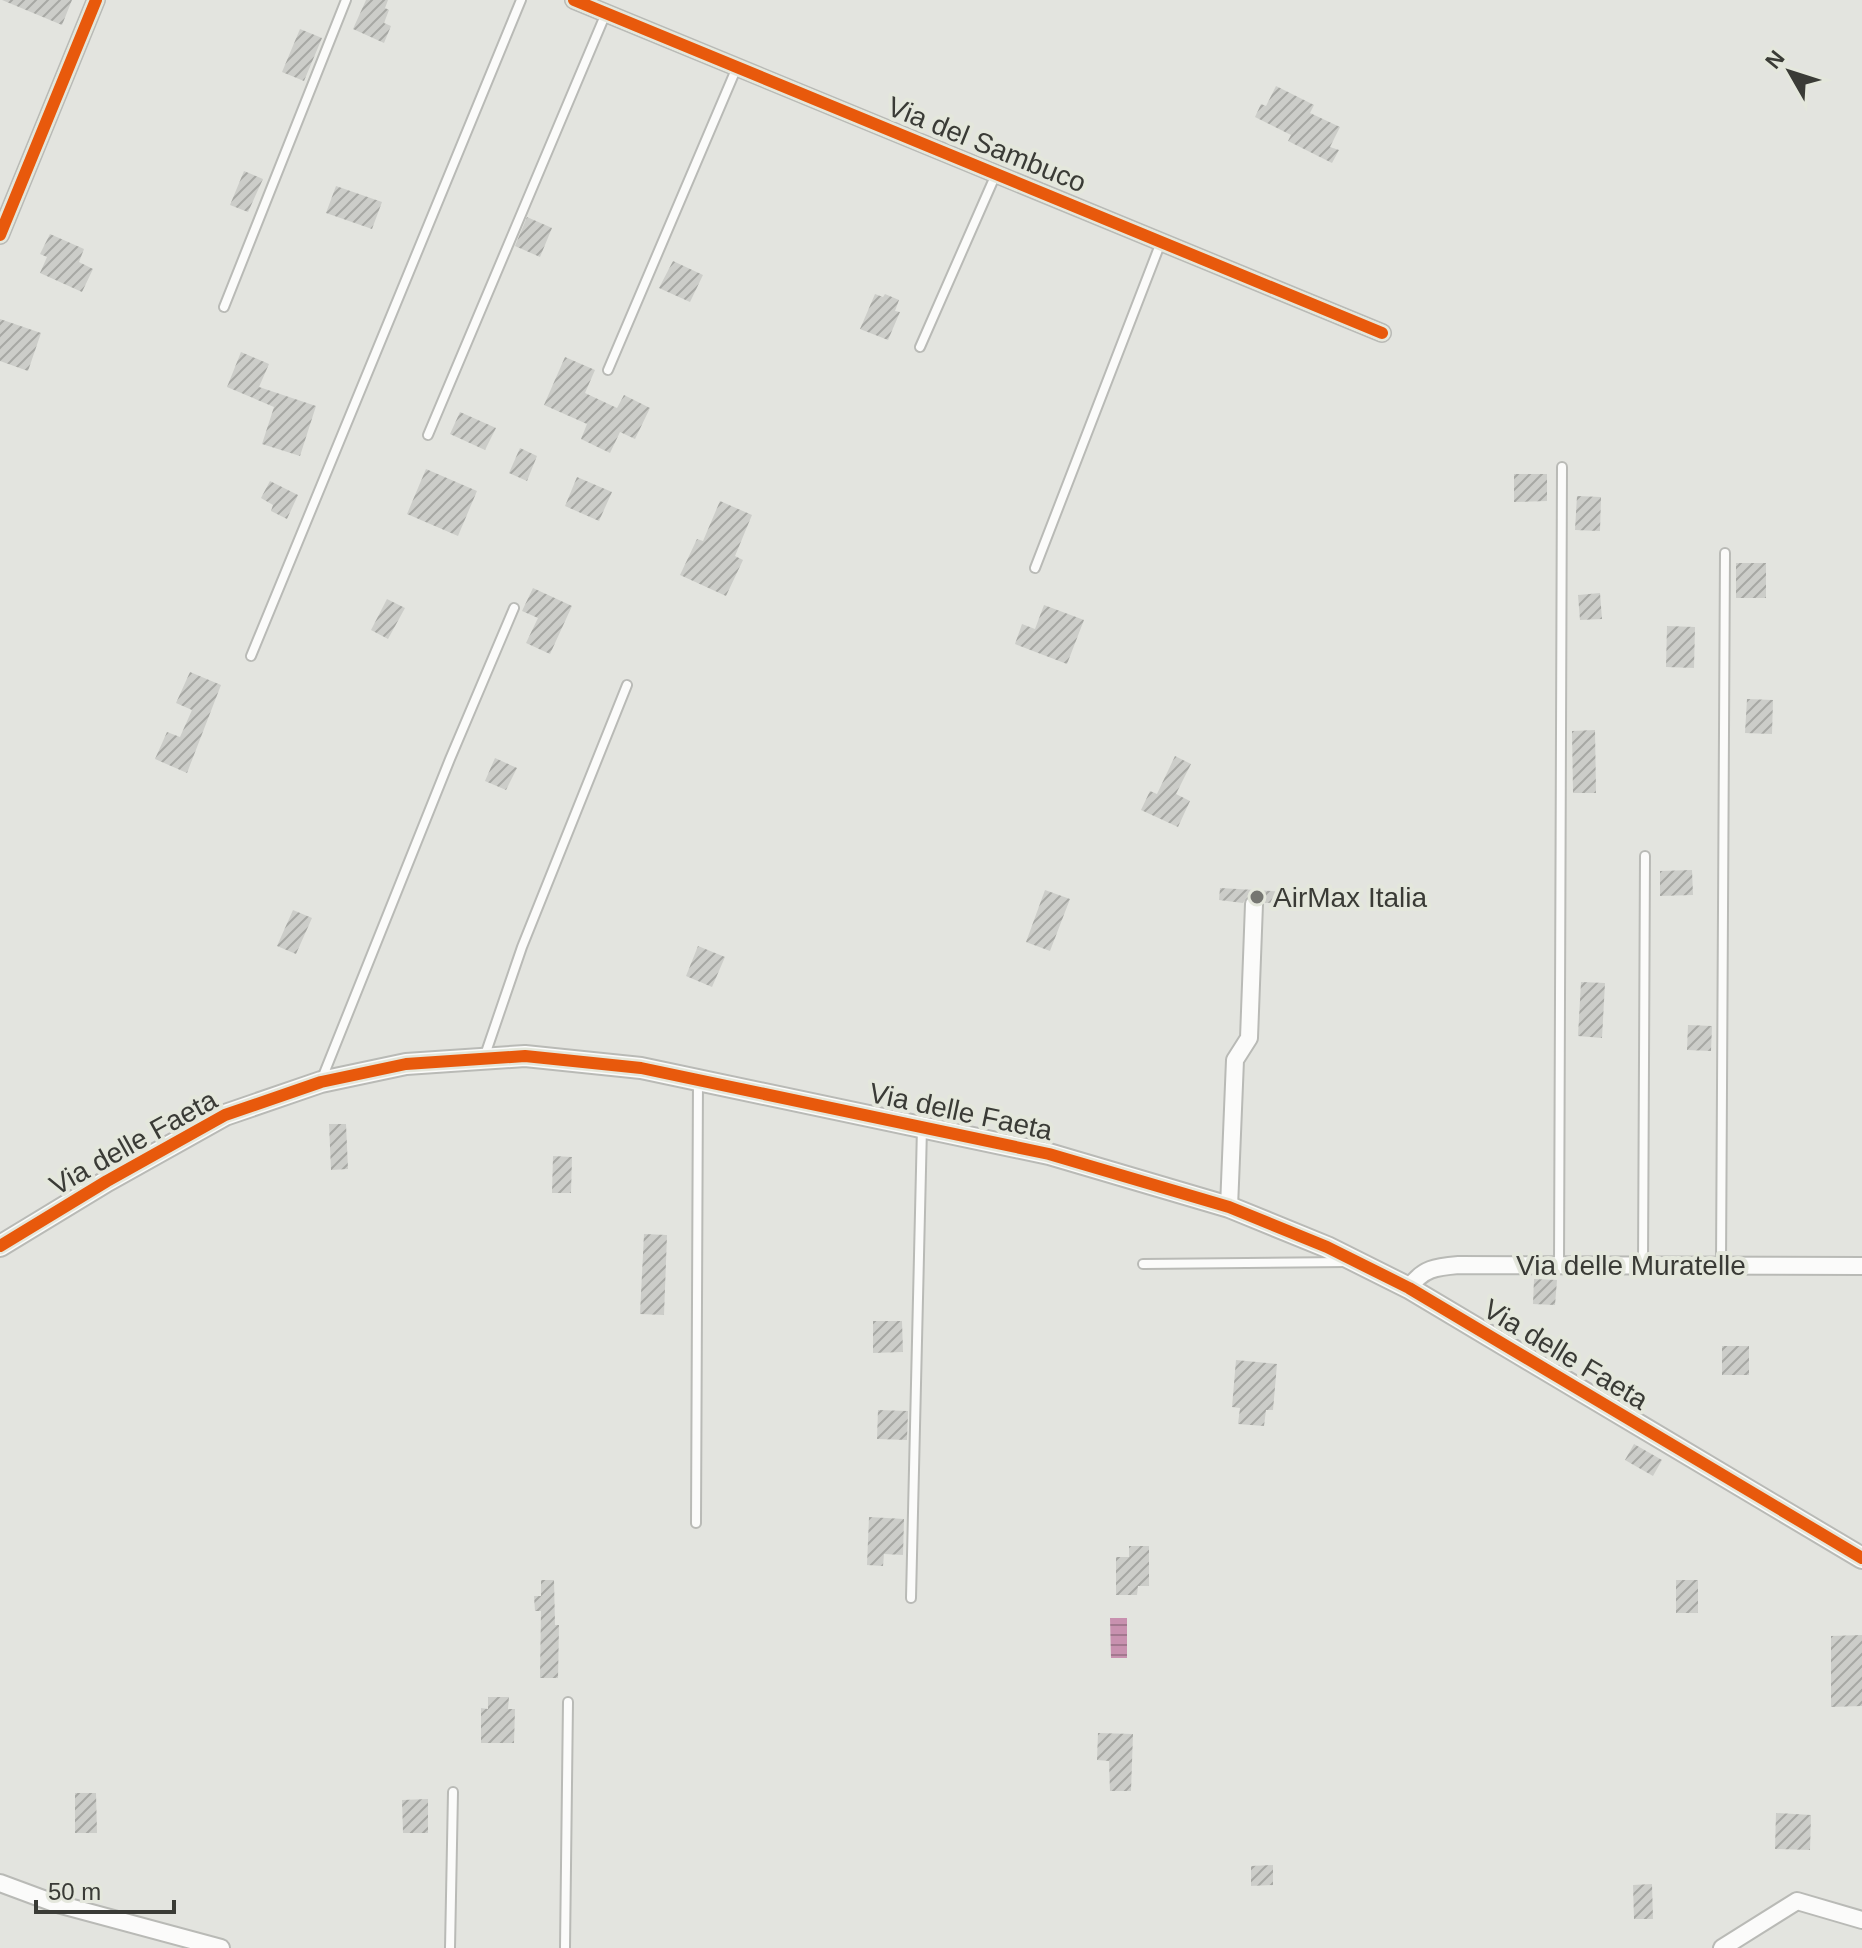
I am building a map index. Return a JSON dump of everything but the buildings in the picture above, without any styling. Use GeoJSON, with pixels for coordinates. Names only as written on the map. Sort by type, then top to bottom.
{"type":"FeatureCollection","features":[{"type":"Feature","properties":{"kind":"street"},"geometry":{"type":"LineString","coordinates":[[0,235],[96,0]]}},
{"type":"Feature","properties":{"kind":"street","name":"Via del Sambuco"},"geometry":{"type":"LineString","coordinates":[[574,0],[1382,333]]}},
{"type":"Feature","properties":{"kind":"street"},"geometry":{"type":"LineString","coordinates":[[1229,1207],[1235,1060],[1249,1038],[1254,904]]}},
{"type":"Feature","properties":{"kind":"street","name":"Via delle Faeta"},"geometry":{"type":"LineString","coordinates":[[0,1246],[225,1115],[321,1082],[406,1064],[525,1056],[641,1068],[1049,1154],[1229,1207],[1358,1262],[1409,1288],[1862,1558]]}},
{"type":"Feature","properties":{"kind":"street","name":"Via delle Muratelle"},"geometry":{"type":"LineString","coordinates":[[1409,1288],[1420,1273],[1435,1267],[1643,1264],[1862,1266]]}},
{"type":"Feature","properties":{"kind":"street"},"geometry":{"type":"LineString","coordinates":[[0,1883],[54,1903],[221,1948]]}},
{"type":"Feature","properties":{"kind":"street"},"geometry":{"type":"LineString","coordinates":[[1722,1948],[1797,1901],[1862,1920]]}},
{"type":"Feature","properties":{"kind":"lane"},"geometry":{"type":"LineString","coordinates":[[224,307],[346,0]]}},
{"type":"Feature","properties":{"kind":"lane"},"geometry":{"type":"LineString","coordinates":[[251,656],[521,0]]}},
{"type":"Feature","properties":{"kind":"lane"},"geometry":{"type":"LineString","coordinates":[[428,435],[606,13]]}},
{"type":"Feature","properties":{"kind":"lane"},"geometry":{"type":"LineString","coordinates":[[608,370],[737,67]]}},
{"type":"Feature","properties":{"kind":"lane"},"geometry":{"type":"LineString","coordinates":[[920,347],[996,174]]}},
{"type":"Feature","properties":{"kind":"lane"},"geometry":{"type":"LineString","coordinates":[[1035,568],[1161,242]]}},
{"type":"Feature","properties":{"kind":"lane"},"geometry":{"type":"LineString","coordinates":[[1559,1266],[1562,467]]}},
{"type":"Feature","properties":{"kind":"lane"},"geometry":{"type":"LineString","coordinates":[[1721,1265],[1725,553]]}},
{"type":"Feature","properties":{"kind":"lane"},"geometry":{"type":"LineString","coordinates":[[321,1082],[514,608]]}},
{"type":"Feature","properties":{"kind":"lane"},"geometry":{"type":"LineString","coordinates":[[483,1059],[522,947],[627,685]]}},
{"type":"Feature","properties":{"kind":"lane"},"geometry":{"type":"LineString","coordinates":[[1643,1264],[1645,856]]}},
{"type":"Feature","properties":{"kind":"lane"},"geometry":{"type":"LineString","coordinates":[[696,1523],[698,1080]]}},
{"type":"Feature","properties":{"kind":"lane"},"geometry":{"type":"LineString","coordinates":[[911,1598],[922,1127]]}},
{"type":"Feature","properties":{"kind":"lane"},"geometry":{"type":"LineString","coordinates":[[1143,1264],[1358,1262]]}},
{"type":"Feature","properties":{"kind":"lane"},"geometry":{"type":"LineString","coordinates":[[565,1948],[568,1702]]}},
{"type":"Feature","properties":{"kind":"lane"},"geometry":{"type":"LineString","coordinates":[[450,1948],[453,1792]]}},
{"type":"Feature","properties":{"kind":"shaded area"},"geometry":{"type":"Polygon","coordinates":[[[1110,1618],[1127,1618],[1127,1658],[1111,1658],[1110,1618]]]}},
{"type":"Feature","properties":{"kind":"cycle path"},"geometry":{"type":"LineString","coordinates":[[0,235],[96,0]]}},
{"type":"Feature","properties":{"kind":"cycle path"},"geometry":{"type":"LineString","coordinates":[[574,0],[1382,333]]}},
{"type":"Feature","properties":{"kind":"cycle path"},"geometry":{"type":"LineString","coordinates":[[0,1246],[225,1115],[321,1082],[406,1064],[525,1056],[641,1068],[1049,1154],[1229,1207],[1327,1247],[1409,1288],[1862,1558]]}},
{"type":"Feature","properties":{"kind":"place","name":"AirMax Italia"},"geometry":{"type":"Point","coordinates":[1257,897]}}]}
